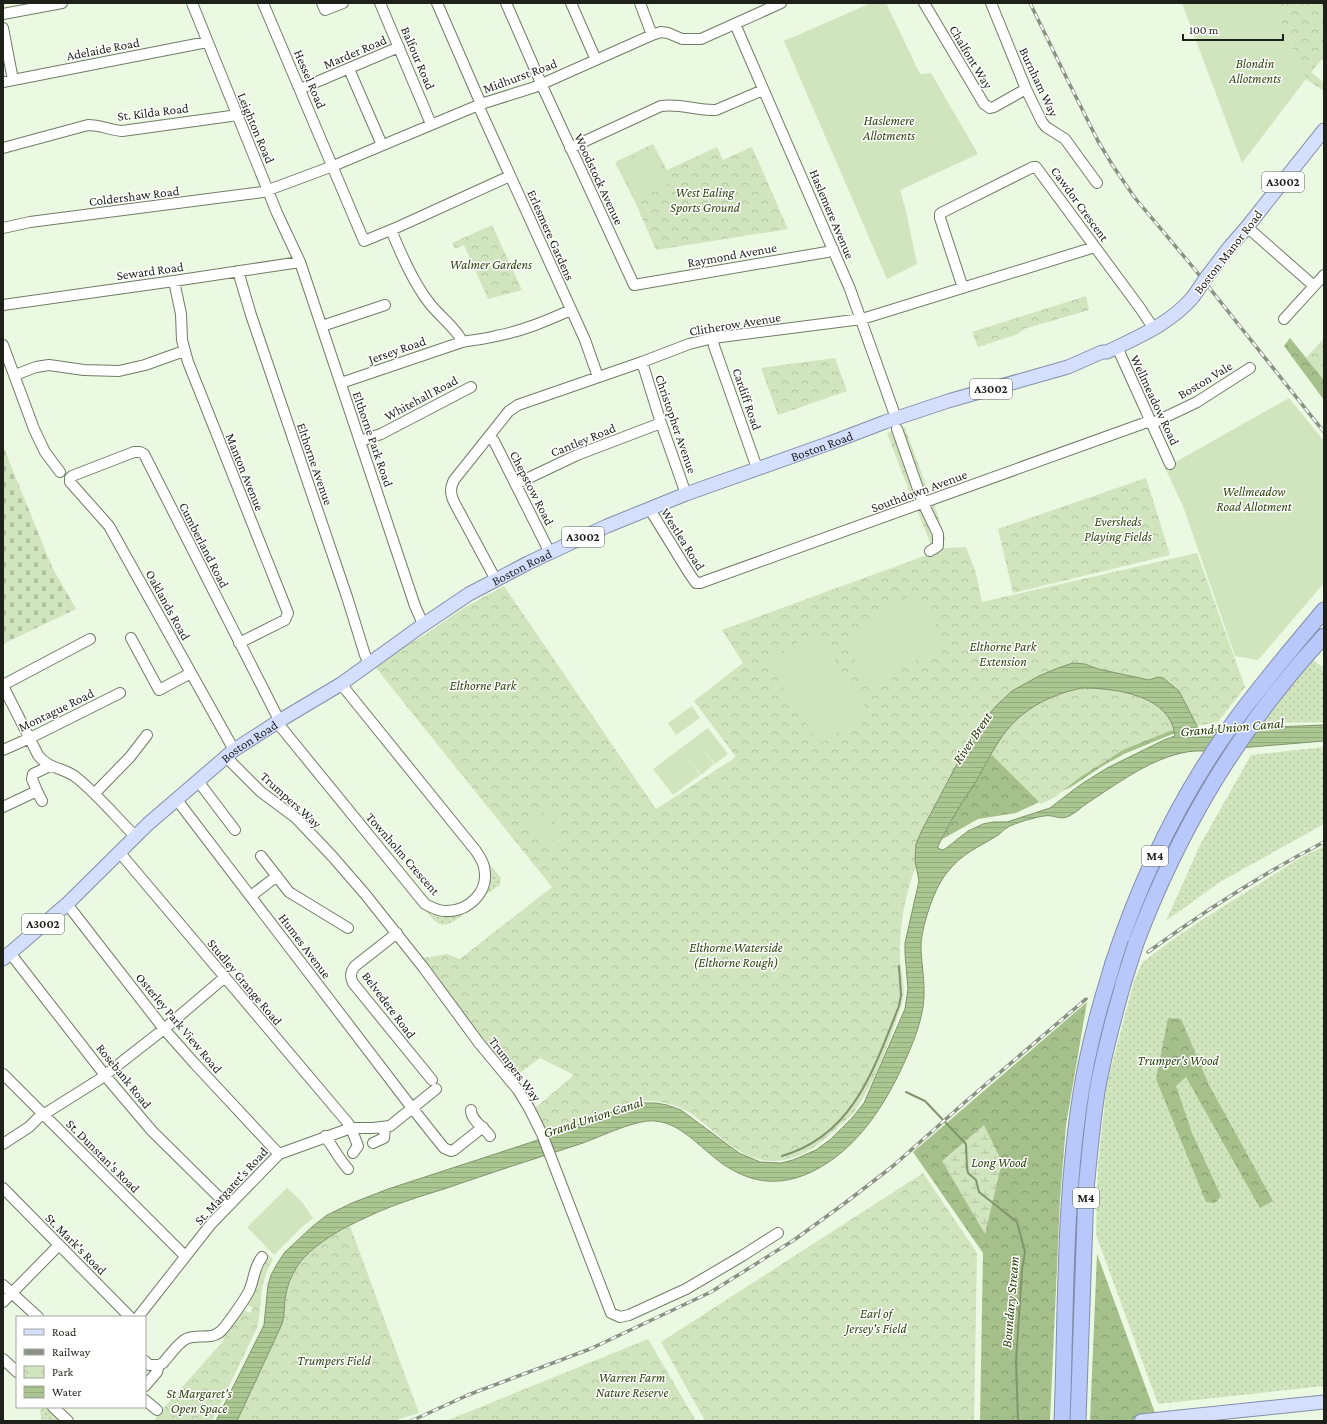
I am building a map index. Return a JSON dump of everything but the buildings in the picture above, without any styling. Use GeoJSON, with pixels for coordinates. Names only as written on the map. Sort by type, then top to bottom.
{"type":"FeatureCollection","features":[{"type":"Feature","properties":{"kind":"highway","name":"M4"},"geometry":{"type":"LineString","coordinates":[[1062,1419],[1068,1237],[1073,1162],[1083,1085],[1093,1036],[1113,963],[1130,914],[1148,870],[1187,795],[1210,756],[1243,709],[1324,610]]}},
{"type":"Feature","properties":{"kind":"highway","name":"M4"},"geometry":{"type":"LineString","coordinates":[[1078,1418],[1086,1190],[1100,1075],[1123,984],[1136,943],[1156,891],[1195,812],[1227,760],[1262,710],[1324,636]]}},
{"type":"Feature","properties":{"kind":"main road","name":"Boston Manor Road"},"geometry":{"type":"LineString","coordinates":[[1154,328],[1174,316],[1193,297],[1228,249],[1324,130]]}},
{"type":"Feature","properties":{"kind":"main road","name":"Boston Road"},"geometry":{"type":"LineString","coordinates":[[7,956],[67,904],[151,822],[230,753],[278,721],[341,684],[423,624],[470,594],[528,563],[649,508],[830,443],[896,424],[948,401],[1068,367],[1117,347],[1154,328]]}},
{"type":"Feature","properties":{"kind":"main road"},"geometry":{"type":"LineString","coordinates":[[1141,1421],[1324,1402]]}},
{"type":"Feature","properties":{"kind":"street"},"geometry":{"type":"LineString","coordinates":[[3,14],[62,3]]}},
{"type":"Feature","properties":{"kind":"street","name":"Leighton Road"},"geometry":{"type":"LineString","coordinates":[[192,3],[268,191],[300,262]]}},
{"type":"Feature","properties":{"kind":"street","name":"Hessel Road"},"geometry":{"type":"LineString","coordinates":[[264,3],[364,242],[391,230]]}},
{"type":"Feature","properties":{"kind":"street"},"geometry":{"type":"LineString","coordinates":[[322,3],[325,10],[343,3]]}},
{"type":"Feature","properties":{"kind":"street","name":"Balfour Road"},"geometry":{"type":"LineString","coordinates":[[380,3],[431,124]]}},
{"type":"Feature","properties":{"kind":"street","name":"Erlesmere Gardens"},"geometry":{"type":"LineString","coordinates":[[437,3],[510,176],[585,340],[598,377]]}},
{"type":"Feature","properties":{"kind":"street","name":"Woodstock Avenue"},"geometry":{"type":"LineString","coordinates":[[506,3],[570,148],[634,285]]}},
{"type":"Feature","properties":{"kind":"street"},"geometry":{"type":"LineString","coordinates":[[571,3],[596,60]]}},
{"type":"Feature","properties":{"kind":"street"},"geometry":{"type":"LineString","coordinates":[[640,3],[652,35]]}},
{"type":"Feature","properties":{"kind":"street","name":"Midhurst Road"},"geometry":{"type":"LineString","coordinates":[[268,191],[333,166],[431,124],[480,105],[535,87],[652,35],[661,32],[668,33],[682,40],[701,39],[781,3]]}},
{"type":"Feature","properties":{"kind":"street","name":"Chalfont Way"},"geometry":{"type":"LineString","coordinates":[[924,3],[984,104],[990,108],[994,107],[1026,89]]}},
{"type":"Feature","properties":{"kind":"street","name":"Burnham Way"},"geometry":{"type":"LineString","coordinates":[[991,3],[1026,89],[1042,122],[1046,127],[1065,139],[1083,158],[1097,183]]}},
{"type":"Feature","properties":{"kind":"street","name":"Haslemere Avenue"},"geometry":{"type":"LineString","coordinates":[[735,24],[862,319],[923,503],[938,534],[938,546],[930,552]]}},
{"type":"Feature","properties":{"kind":"street"},"geometry":{"type":"LineString","coordinates":[[3,28],[8,81]]}},
{"type":"Feature","properties":{"kind":"street","name":"Adelaide Road"},"geometry":{"type":"LineString","coordinates":[[8,81],[207,42]]}},
{"type":"Feature","properties":{"kind":"street","name":"Marder Road"},"geometry":{"type":"LineString","coordinates":[[300,90],[399,47]]}},
{"type":"Feature","properties":{"kind":"street"},"geometry":{"type":"LineString","coordinates":[[349,68],[382,145]]}},
{"type":"Feature","properties":{"kind":"street"},"geometry":{"type":"LineString","coordinates":[[570,148],[661,106],[676,105],[716,110],[763,90]]}},
{"type":"Feature","properties":{"kind":"street","name":"St. Kilda Road"},"geometry":{"type":"LineString","coordinates":[[3,148],[88,125],[95,125],[122,131],[231,116],[236,114]]}},
{"type":"Feature","properties":{"kind":"street","name":"Cawdor Crescent"},"geometry":{"type":"LineString","coordinates":[[962,288],[940,214],[1033,167],[1038,169],[1154,328]]}},
{"type":"Feature","properties":{"kind":"street"},"geometry":{"type":"LineString","coordinates":[[462,342],[459,334],[441,317],[417,286],[391,230],[510,176]]}},
{"type":"Feature","properties":{"kind":"street","name":"Coldershaw Road"},"geometry":{"type":"LineString","coordinates":[[3,228],[30,222],[268,191]]}},
{"type":"Feature","properties":{"kind":"street"},"geometry":{"type":"LineString","coordinates":[[1247,227],[1258,236],[1259,240],[1314,286]]}},
{"type":"Feature","properties":{"kind":"street","name":"Clitherow Avenue"},"geometry":{"type":"LineString","coordinates":[[496,580],[450,493],[454,480],[509,411],[518,405],[689,344],[713,338],[862,319],[1095,247]]}},
{"type":"Feature","properties":{"kind":"street","name":"Raymond Avenue"},"geometry":{"type":"LineString","coordinates":[[634,285],[833,250]]}},
{"type":"Feature","properties":{"kind":"street","name":"Seward Road"},"geometry":{"type":"LineString","coordinates":[[3,305],[300,262]]}},
{"type":"Feature","properties":{"kind":"street","name":"Elthorne Park Road"},"geometry":{"type":"LineString","coordinates":[[300,262],[415,606],[423,624]]}},
{"type":"Feature","properties":{"kind":"street","name":"Elthorne Avenue"},"geometry":{"type":"LineString","coordinates":[[238,271],[251,315],[347,597],[365,656],[369,663]]}},
{"type":"Feature","properties":{"kind":"street"},"geometry":{"type":"LineString","coordinates":[[1284,319],[1324,275]]}},
{"type":"Feature","properties":{"kind":"street","name":"Manton Avenue"},"geometry":{"type":"LineString","coordinates":[[174,281],[181,314],[184,351],[288,613],[284,620],[239,643]]}},
{"type":"Feature","properties":{"kind":"street"},"geometry":{"type":"LineString","coordinates":[[322,326],[385,305]]}},
{"type":"Feature","properties":{"kind":"street","name":"Jersey Road"},"geometry":{"type":"LineString","coordinates":[[341,384],[397,363],[462,342],[525,329],[570,310]]}},
{"type":"Feature","properties":{"kind":"street","name":"Cardiff Road"},"geometry":{"type":"LineString","coordinates":[[713,338],[714,346],[757,468]]}},
{"type":"Feature","properties":{"kind":"street"},"geometry":{"type":"LineString","coordinates":[[3,345],[34,429],[45,452],[60,472]]}},
{"type":"Feature","properties":{"kind":"street","name":"Wellmeadow Road"},"geometry":{"type":"LineString","coordinates":[[1117,347],[1170,464]]}},
{"type":"Feature","properties":{"kind":"street"},"geometry":{"type":"LineString","coordinates":[[15,375],[49,364],[84,370],[119,371],[145,365],[184,351]]}},
{"type":"Feature","properties":{"kind":"street","name":"Christopher Avenue"},"geometry":{"type":"LineString","coordinates":[[642,362],[661,423],[686,494]]}},
{"type":"Feature","properties":{"kind":"street","name":"Boston Vale"},"geometry":{"type":"LineString","coordinates":[[1151,422],[1197,402],[1250,368]]}},
{"type":"Feature","properties":{"kind":"street","name":"Whitehall Road"},"geometry":{"type":"LineString","coordinates":[[360,441],[381,434],[470,386]]}},
{"type":"Feature","properties":{"kind":"street","name":"Southdown Avenue"},"geometry":{"type":"LineString","coordinates":[[696,585],[1151,422]]}},
{"type":"Feature","properties":{"kind":"street","name":"Cantley Road"},"geometry":{"type":"LineString","coordinates":[[516,484],[576,454],[661,423]]}},
{"type":"Feature","properties":{"kind":"street","name":"Chepstow Road"},"geometry":{"type":"LineString","coordinates":[[489,437],[494,441],[550,553]]}},
{"type":"Feature","properties":{"kind":"street","name":"Cumberland Road"},"geometry":{"type":"LineString","coordinates":[[70,480],[72,476],[134,452],[144,454],[278,721]]}},
{"type":"Feature","properties":{"kind":"street","name":"Oaklands Road"},"geometry":{"type":"LineString","coordinates":[[70,480],[72,485],[109,526],[191,673],[230,753]]}},
{"type":"Feature","properties":{"kind":"street","name":"Westlea Road"},"geometry":{"type":"LineString","coordinates":[[649,508],[696,585]]}},
{"type":"Feature","properties":{"kind":"street"},"geometry":{"type":"LineString","coordinates":[[131,638],[159,690],[191,673]]}},
{"type":"Feature","properties":{"kind":"street"},"geometry":{"type":"LineString","coordinates":[[90,640],[3,686],[43,762],[50,766],[70,772],[95,793],[136,837]]}},
{"type":"Feature","properties":{"kind":"street","name":"Townholm Crescent"},"geometry":{"type":"LineString","coordinates":[[278,721],[280,726],[296,746],[425,904],[435,910],[445,911],[458,910],[470,905],[480,894],[484,880],[484,868],[478,855],[341,684]]}},
{"type":"Feature","properties":{"kind":"street","name":"Montague Road"},"geometry":{"type":"LineString","coordinates":[[3,750],[120,693]]}},
{"type":"Feature","properties":{"kind":"street"},"geometry":{"type":"LineString","coordinates":[[95,793],[130,757],[147,735]]}},
{"type":"Feature","properties":{"kind":"street","name":"Trumpers Way"},"geometry":{"type":"LineString","coordinates":[[230,753],[261,792],[296,818],[337,862],[397,933],[479,1043],[518,1090],[542,1134],[611,1313],[620,1317],[629,1315],[686,1289],[778,1233]]}},
{"type":"Feature","properties":{"kind":"street"},"geometry":{"type":"LineString","coordinates":[[42,801],[32,779],[33,774],[50,766]]}},
{"type":"Feature","properties":{"kind":"street"},"geometry":{"type":"LineString","coordinates":[[198,781],[235,830]]}},
{"type":"Feature","properties":{"kind":"street"},"geometry":{"type":"LineString","coordinates":[[3,807],[37,791]]}},
{"type":"Feature","properties":{"kind":"street","name":"Humes Avenue"},"geometry":{"type":"LineString","coordinates":[[177,800],[413,1108],[447,1150],[454,1150],[482,1127]]}},
{"type":"Feature","properties":{"kind":"street","name":"Studley Grange Road"},"geometry":{"type":"LineString","coordinates":[[120,853],[351,1128]]}},
{"type":"Feature","properties":{"kind":"street"},"geometry":{"type":"LineString","coordinates":[[261,856],[289,892],[348,928]]}},
{"type":"Feature","properties":{"kind":"street"},"geometry":{"type":"LineString","coordinates":[[251,896],[277,876]]}},
{"type":"Feature","properties":{"kind":"street","name":"Osterley Park View Road"},"geometry":{"type":"LineString","coordinates":[[67,904],[164,1029],[279,1154]]}},
{"type":"Feature","properties":{"kind":"street","name":"Belvedere Road"},"geometry":{"type":"LineString","coordinates":[[397,933],[355,966],[350,977],[353,983],[434,1085]]}},
{"type":"Feature","properties":{"kind":"street","name":"Rosebank Road"},"geometry":{"type":"LineString","coordinates":[[7,956],[152,1132],[228,1206]]}},
{"type":"Feature","properties":{"kind":"street"},"geometry":{"type":"LineString","coordinates":[[3,1144],[29,1127],[43,1115],[100,1079],[164,1029],[225,977]]}},
{"type":"Feature","properties":{"kind":"street","name":"St. Dunstan's Road"},"geometry":{"type":"LineString","coordinates":[[3,1074],[185,1256]]}},
{"type":"Feature","properties":{"kind":"street","name":"St. Margaret's Road"},"geometry":{"type":"LineString","coordinates":[[139,1316],[185,1256],[228,1206],[279,1154],[325,1136],[351,1128],[390,1126],[413,1108],[434,1085]]}},
{"type":"Feature","properties":{"kind":"street"},"geometry":{"type":"LineString","coordinates":[[471,1110],[472,1116],[490,1136]]}},
{"type":"Feature","properties":{"kind":"street"},"geometry":{"type":"LineString","coordinates":[[374,1144],[388,1137],[384,1127]]}},
{"type":"Feature","properties":{"kind":"street"},"geometry":{"type":"LineString","coordinates":[[351,1128],[358,1146],[353,1153]]}},
{"type":"Feature","properties":{"kind":"street"},"geometry":{"type":"LineString","coordinates":[[325,1136],[336,1152],[338,1159],[348,1169]]}},
{"type":"Feature","properties":{"kind":"street","name":"St. Mark's Road"},"geometry":{"type":"LineString","coordinates":[[3,1188],[129,1316]]}},
{"type":"Feature","properties":{"kind":"street"},"geometry":{"type":"LineString","coordinates":[[3,1302],[11,1292],[59,1245]]}},
{"type":"Feature","properties":{"kind":"street"},"geometry":{"type":"LineString","coordinates":[[146,1362],[150,1365],[159,1365],[163,1363],[184,1339],[190,1337],[210,1337],[221,1331],[249,1291],[255,1269],[262,1257]]}},
{"type":"Feature","properties":{"kind":"street"},"geometry":{"type":"LineString","coordinates":[[3,1285],[37,1316]]}},
{"type":"Feature","properties":{"kind":"street"},"geometry":{"type":"LineString","coordinates":[[3,1359],[16,1371]]}},
{"type":"Feature","properties":{"kind":"street"},"geometry":{"type":"LineString","coordinates":[[146,1385],[157,1372],[159,1365]]}},
{"type":"Feature","properties":{"kind":"street"},"geometry":{"type":"LineString","coordinates":[[146,1401],[156,1410]]}},
{"type":"Feature","properties":{"kind":"street"},"geometry":{"type":"LineString","coordinates":[[56,1408],[68,1421]]}},
{"type":"Feature","properties":{"kind":"green space","name":"Haslemere Allotments"},"geometry":{"type":"Polygon","coordinates":[[[871,3],[886,3],[920,74],[931,73],[978,154],[900,190],[917,264],[887,279],[784,41],[871,3]]]}},
{"type":"Feature","properties":{"kind":"green space","name":"Blondin Allotments"},"geometry":{"type":"Polygon","coordinates":[[[1182,3],[1273,3],[1306,79],[1242,163],[1182,3]]]}},
{"type":"Feature","properties":{"kind":"green space"},"geometry":{"type":"Polygon","coordinates":[[[1273,3],[1324,3],[1324,57],[1311,72],[1324,83],[1324,91],[1306,79],[1273,3]]]}},
{"type":"Feature","properties":{"kind":"green space","name":"West Ealing Sports Ground"},"geometry":{"type":"Polygon","coordinates":[[[653,144],[667,170],[717,147],[723,160],[752,147],[788,229],[656,250],[635,202],[615,162],[653,144]]]}},
{"type":"Feature","properties":{"kind":"green space"},"geometry":{"type":"Polygon","coordinates":[[[653,148],[669,183],[635,199],[618,164],[653,148]]]}},
{"type":"Feature","properties":{"kind":"green space","name":"Walmer Gardens"},"geometry":{"type":"Polygon","coordinates":[[[492,225],[522,290],[488,299],[464,245],[455,249],[452,243],[492,225]]]}},
{"type":"Feature","properties":{"kind":"green space"},"geometry":{"type":"Polygon","coordinates":[[[1086,296],[1089,310],[1024,329],[1018,334],[978,347],[972,332],[1086,296]]]}},
{"type":"Feature","properties":{"kind":"green space"},"geometry":{"type":"Polygon","coordinates":[[[1290,338],[1324,380],[1324,400],[1284,346],[1290,338]]]}},
{"type":"Feature","properties":{"kind":"green space"},"geometry":{"type":"Polygon","coordinates":[[[1324,338],[1324,380],[1306,358],[1324,338]]]}},
{"type":"Feature","properties":{"kind":"green space"},"geometry":{"type":"Polygon","coordinates":[[[835,358],[847,391],[778,415],[761,368],[835,358]]]}},
{"type":"Feature","properties":{"kind":"green space","name":"Wellmeadow Road Allotment"},"geometry":{"type":"Polygon","coordinates":[[[1289,398],[1324,441],[1324,583],[1258,660],[1235,656],[1183,506],[1165,468],[1289,398]]]}},
{"type":"Feature","properties":{"kind":"green space"},"geometry":{"type":"Polygon","coordinates":[[[905,427],[929,494],[912,499],[887,433],[905,427]]]}},
{"type":"Feature","properties":{"kind":"green space"},"geometry":{"type":"Polygon","coordinates":[[[3,446],[52,567],[76,609],[3,644],[3,446]]]}},
{"type":"Feature","properties":{"kind":"green space","name":"Eversheds Playing Fields"},"geometry":{"type":"Polygon","coordinates":[[[1146,478],[1170,555],[1013,593],[998,529],[1146,478]]]}},
{"type":"Feature","properties":{"kind":"green space"},"geometry":{"type":"Polygon","coordinates":[[[934,504],[946,540],[931,545],[917,510],[934,504]]]}},
{"type":"Feature","properties":{"kind":"green space","name":"Elthorne Waterside (Elthorne Rough)"},"geometry":{"type":"Polygon","coordinates":[[[966,547],[976,573],[982,602],[1197,553],[1245,687],[1218,722],[1170,731],[1123,750],[1079,778],[1055,797],[1041,804],[982,745],[946,814],[918,863],[911,880],[904,909],[900,940],[903,999],[878,1070],[868,1090],[850,1117],[811,1149],[793,1158],[773,1161],[760,1160],[737,1150],[697,1118],[681,1108],[663,1102],[637,1100],[547,1134],[535,1108],[574,1075],[540,1058],[513,1078],[484,1045],[423,958],[447,954],[460,959],[552,887],[376,668],[394,652],[423,636],[462,609],[504,586],[656,809],[736,757],[694,701],[743,663],[722,630],[946,548],[966,547]]]}},
{"type":"Feature","properties":{"kind":"green space"},"geometry":{"type":"Polygon","coordinates":[[[914,593],[946,641],[873,688],[842,640],[914,593]]]}},
{"type":"Feature","properties":{"kind":"green space"},"geometry":{"type":"Polygon","coordinates":[[[816,631],[868,712],[820,744],[767,663],[816,631]]]}},
{"type":"Feature","properties":{"kind":"green space"},"geometry":{"type":"Polygon","coordinates":[[[1312,659],[1324,668],[1324,722],[1264,723],[1280,697],[1312,659]]]}},
{"type":"Feature","properties":{"kind":"green space"},"geometry":{"type":"Polygon","coordinates":[[[692,706],[700,718],[676,735],[668,723],[692,706]]]}},
{"type":"Feature","properties":{"kind":"green space"},"geometry":{"type":"Polygon","coordinates":[[[1169,720],[1175,733],[1124,754],[1071,787],[1016,813],[978,819],[941,840],[960,805],[976,781],[1000,739],[1169,720]]]}},
{"type":"Feature","properties":{"kind":"green space"},"geometry":{"type":"Polygon","coordinates":[[[708,728],[728,754],[715,764],[697,741],[714,764],[701,775],[688,758],[700,775],[673,795],[653,769],[708,728]]]}},
{"type":"Feature","properties":{"kind":"green space"},"geometry":{"type":"Polygon","coordinates":[[[1324,747],[1324,824],[1220,882],[1166,921],[1200,845],[1251,755],[1324,747]]]}},
{"type":"Feature","properties":{"kind":"green space"},"geometry":{"type":"Polygon","coordinates":[[[549,810],[556,819],[536,833],[530,824],[549,810]]]}},
{"type":"Feature","properties":{"kind":"green space"},"geometry":{"type":"Polygon","coordinates":[[[557,821],[564,829],[544,844],[538,835],[557,821]]]}},
{"type":"Feature","properties":{"kind":"green space"},"geometry":{"type":"Polygon","coordinates":[[[565,832],[572,841],[553,855],[546,846],[565,832]]]}},
{"type":"Feature","properties":{"kind":"green space"},"geometry":{"type":"Polygon","coordinates":[[[1324,846],[1324,1386],[1158,1404],[1096,1235],[1098,1164],[1107,1083],[1134,981],[1142,963],[1165,945],[1300,858],[1324,846]]]}},
{"type":"Feature","properties":{"kind":"green space"},"geometry":{"type":"Polygon","coordinates":[[[486,861],[501,878],[500,885],[482,897],[486,861]]]}},
{"type":"Feature","properties":{"kind":"green space"},"geometry":{"type":"Polygon","coordinates":[[[424,909],[444,916],[461,914],[462,916],[445,925],[437,923],[433,920],[424,909]]]}},
{"type":"Feature","properties":{"kind":"green space","name":"Long Wood"},"geometry":{"type":"Polygon","coordinates":[[[1087,1002],[1066,1125],[1060,1200],[1050,1421],[980,1421],[983,1253],[913,1152],[1087,1002]]]}},
{"type":"Feature","properties":{"kind":"green space","name":"Trumper's Wood"},"geometry":{"type":"Polygon","coordinates":[[[1168,1018],[1181,1019],[1209,1085],[1273,1201],[1260,1208],[1186,1077],[1176,1086],[1192,1133],[1221,1196],[1215,1203],[1206,1202],[1156,1079],[1168,1018]]]}},
{"type":"Feature","properties":{"kind":"green space"},"geometry":{"type":"Polygon","coordinates":[[[984,1125],[1002,1162],[985,1234],[942,1161],[984,1125]]]}},
{"type":"Feature","properties":{"kind":"green space","name":"Earl of Jersey's Field"},"geometry":{"type":"Polygon","coordinates":[[[923,1173],[977,1253],[974,1421],[705,1421],[661,1342],[923,1173]]]}},
{"type":"Feature","properties":{"kind":"green space"},"geometry":{"type":"Polygon","coordinates":[[[287,1188],[302,1202],[313,1218],[274,1255],[247,1227],[287,1188]]]}},
{"type":"Feature","properties":{"kind":"green space","name":"Trumpers Field"},"geometry":{"type":"Polygon","coordinates":[[[350,1226],[419,1413],[393,1421],[237,1421],[282,1324],[285,1296],[296,1269],[323,1241],[350,1226]]]}},
{"type":"Feature","properties":{"kind":"green space","name":"St Margaret's Open Space"},"geometry":{"type":"Polygon","coordinates":[[[268,1254],[273,1260],[267,1270],[264,1280],[257,1328],[211,1421],[154,1421],[161,1411],[224,1340],[222,1338],[243,1309],[250,1313],[253,1308],[246,1304],[259,1268],[268,1254]]]}},
{"type":"Feature","properties":{"kind":"green space"},"geometry":{"type":"Polygon","coordinates":[[[1097,1254],[1158,1421],[1090,1421],[1097,1254]]]}},
{"type":"Feature","properties":{"kind":"green space","name":"Warren Farm Nature Reserve"},"geometry":{"type":"Polygon","coordinates":[[[648,1339],[696,1421],[446,1421],[648,1339]]]}},
{"type":"Feature","properties":{"kind":"green space"},"geometry":{"type":"Polygon","coordinates":[[[42,1408],[47,1408],[60,1421],[42,1421],[40,1411],[42,1408]]]}},
{"type":"Feature","properties":{"kind":"water","name":"River Brent"},"geometry":{"type":"Polygon","coordinates":[[[1073,663],[1085,664],[1098,669],[1149,680],[1158,677],[1163,678],[1179,691],[1199,730],[1324,725],[1324,741],[1188,752],[1173,755],[1129,776],[1069,816],[1060,818],[1044,816],[1015,824],[960,859],[944,876],[940,883],[933,898],[924,925],[921,950],[924,1000],[916,1034],[905,1061],[898,1077],[870,1122],[834,1159],[804,1175],[789,1180],[761,1180],[748,1177],[722,1163],[677,1128],[663,1122],[648,1121],[629,1125],[583,1143],[415,1198],[386,1209],[333,1235],[317,1246],[303,1259],[294,1272],[287,1288],[282,1324],[237,1421],[216,1421],[264,1325],[268,1285],[277,1264],[285,1252],[313,1226],[327,1215],[352,1203],[388,1189],[535,1141],[635,1103],[656,1103],[681,1110],[739,1153],[760,1162],[781,1163],[793,1160],[816,1150],[831,1139],[852,1118],[864,1103],[905,1009],[908,989],[905,943],[919,881],[915,861],[916,844],[922,830],[971,738],[984,720],[1012,691],[1039,676],[1073,663]],[[1082,688],[1057,695],[1035,706],[1015,721],[996,746],[977,780],[951,821],[938,848],[942,850],[945,849],[968,831],[983,824],[1007,822],[1050,808],[1080,785],[1107,768],[1175,736],[1171,722],[1163,711],[1153,703],[1125,692],[1095,688],[1082,688]]]}},
{"type":"Feature","properties":{"kind":"waterway"},"geometry":{"type":"LineString","coordinates":[[782,1156],[807,1146],[827,1132],[844,1116],[858,1096],[870,1075],[899,1006],[901,995],[899,966]]}},
{"type":"Feature","properties":{"kind":"waterway","name":"Boundary Stream"},"geometry":{"type":"LineString","coordinates":[[906,1092],[925,1101],[966,1144],[968,1173],[976,1180],[979,1192],[1017,1222],[1025,1252],[1022,1270],[1016,1361],[1018,1421]]}},
{"type":"Feature","properties":{"kind":"railway"},"geometry":{"type":"LineString","coordinates":[[1030,3],[1098,141],[1113,166],[1135,198],[1192,266],[1324,432]]}},
{"type":"Feature","properties":{"kind":"railway"},"geometry":{"type":"LineString","coordinates":[[1148,952],[1190,922],[1234,894],[1324,842]]}},
{"type":"Feature","properties":{"kind":"railway"},"geometry":{"type":"LineString","coordinates":[[411,1421],[468,1395],[590,1349],[711,1292],[794,1240],[893,1166],[1086,999]]}},
{"type":"Feature","properties":{"kind":"park label","name":"Elthorne Park Extension"},"geometry":{"type":"Point","coordinates":[1003,654]}},
{"type":"Feature","properties":{"kind":"park label","name":"Elthorne Park"},"geometry":{"type":"Point","coordinates":[483,685]}},
{"type":"Feature","properties":{"kind":"water label","name":"Grand Union Canal"},"geometry":{"type":"Point","coordinates":[1232,727]}},
{"type":"Feature","properties":{"kind":"water label","name":"Grand Union Canal"},"geometry":{"type":"Point","coordinates":[593,1117]}}]}
